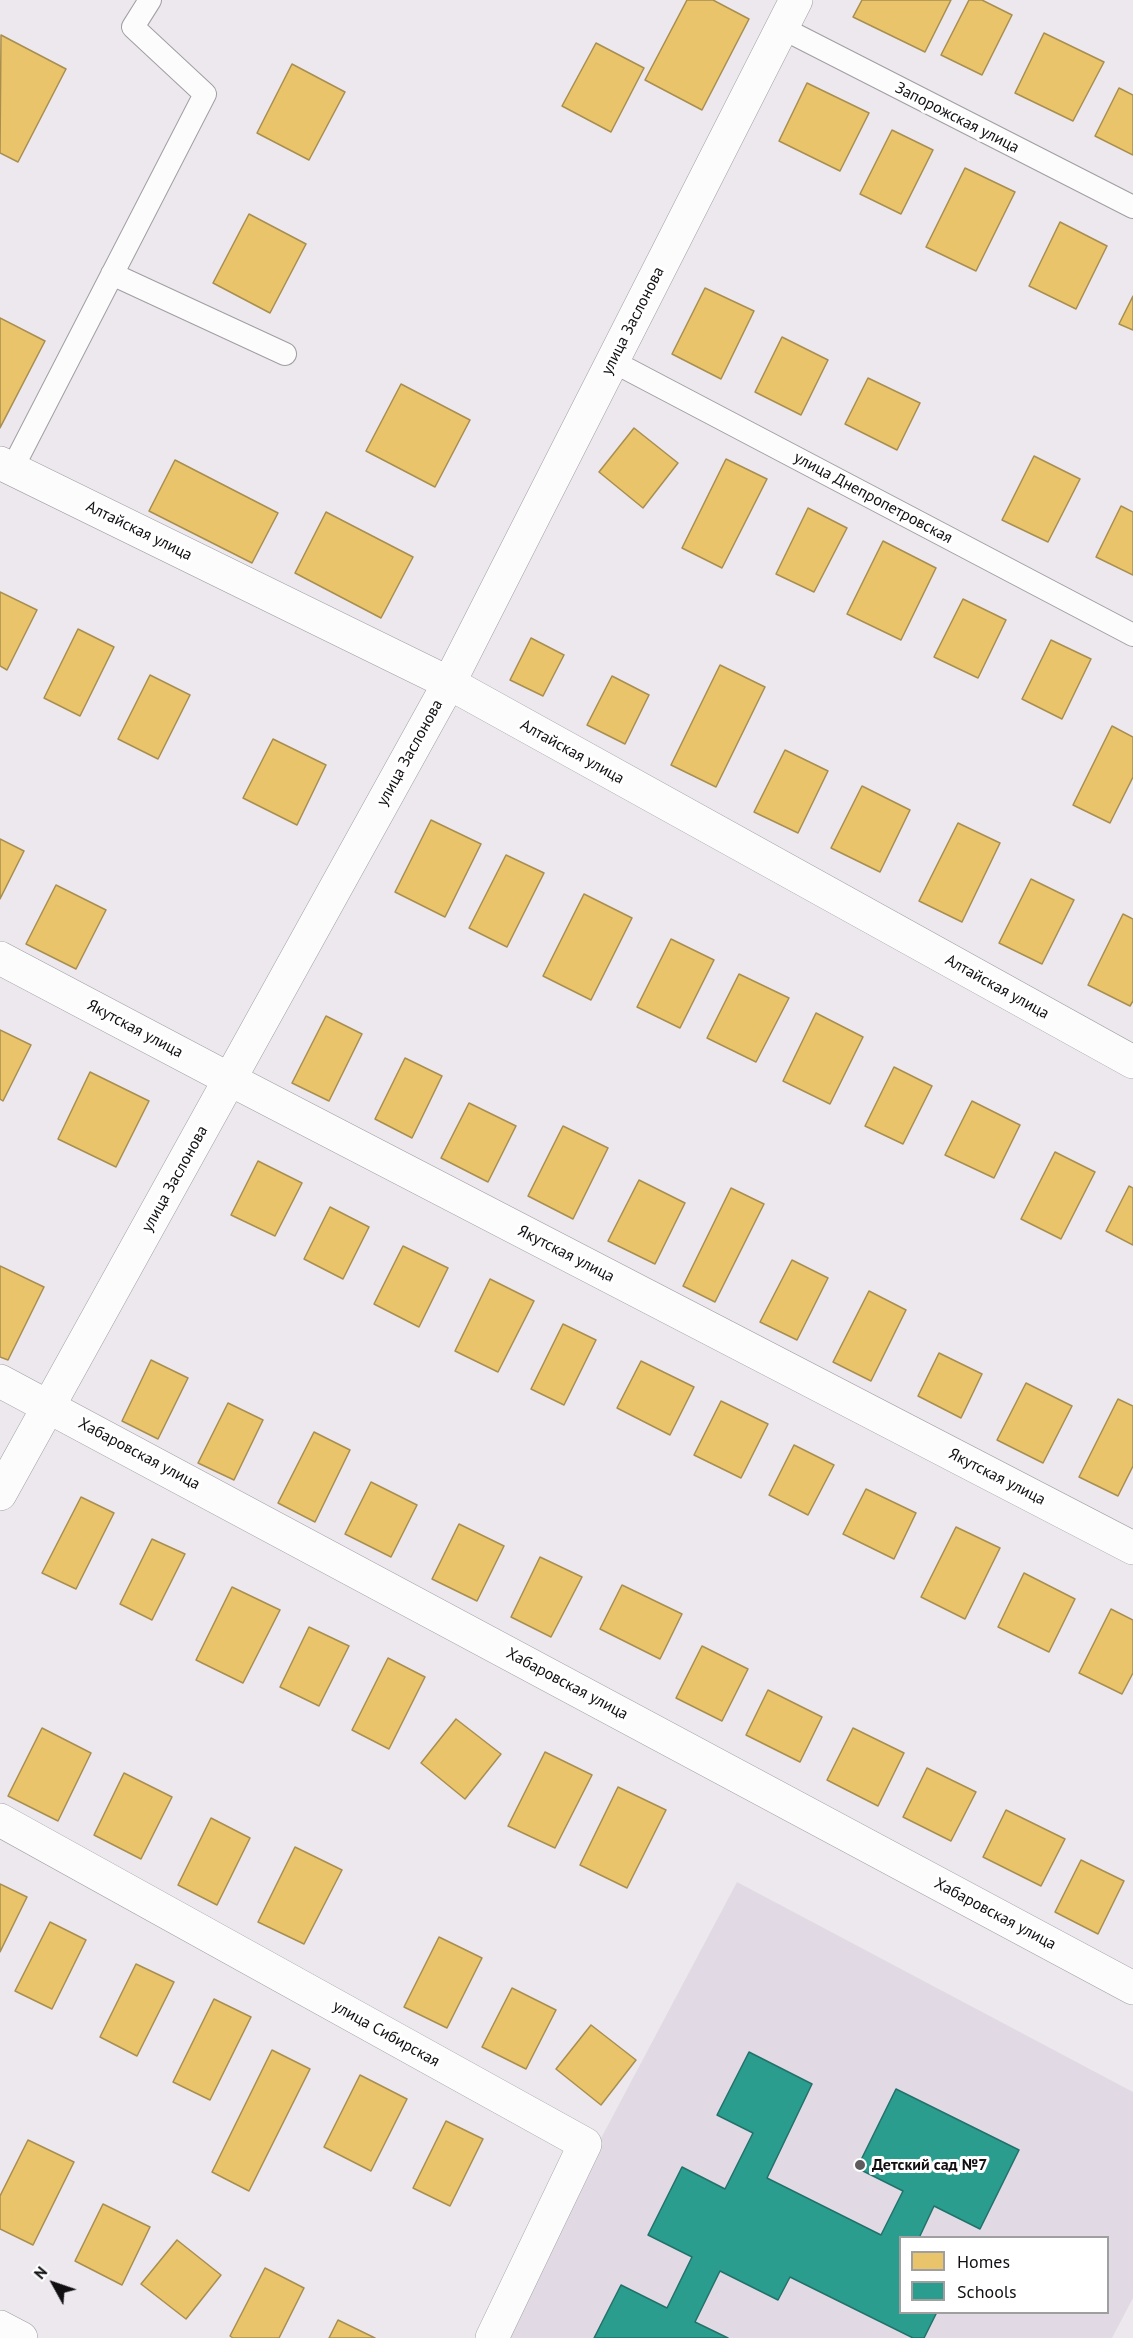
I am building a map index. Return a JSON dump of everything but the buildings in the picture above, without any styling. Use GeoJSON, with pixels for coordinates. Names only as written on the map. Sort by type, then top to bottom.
{"type":"FeatureCollection","features":[{"type":"Feature","properties":{"kind":"street","name":"улица Заслонова"},"geometry":{"type":"LineString","coordinates":[[0,1494],[449,683],[789,14]]}},
{"type":"Feature","properties":{"kind":"street","name":"Алтайская улица"},"geometry":{"type":"LineString","coordinates":[[6,466],[449,683],[1133,1062]]}},
{"type":"Feature","properties":{"kind":"street","name":"Якутская улица"},"geometry":{"type":"LineString","coordinates":[[0,958],[229,1080],[1133,1548]]}},
{"type":"Feature","properties":{"kind":"street","name":"Хабаровская улица"},"geometry":{"type":"LineString","coordinates":[[0,1381],[1133,1988]]}},
{"type":"Feature","properties":{"kind":"street","name":"улица Сибирская"},"geometry":{"type":"LineString","coordinates":[[0,1820],[585,2144],[492,2338]]}},
{"type":"Feature","properties":{"kind":"street"},"geometry":{"type":"LineString","coordinates":[[0,2327],[21,2338]]}},
{"type":"Feature","properties":{"kind":"lane"},"geometry":{"type":"LineString","coordinates":[[6,466],[112,274],[205,94],[133,27],[150,0]]}},
{"type":"Feature","properties":{"kind":"lane","name":"Запорожская улица"},"geometry":{"type":"LineString","coordinates":[[789,14],[1133,207]]}},
{"type":"Feature","properties":{"kind":"lane"},"geometry":{"type":"LineString","coordinates":[[112,274],[285,354]]}},
{"type":"Feature","properties":{"kind":"lane","name":"улица Днепропетровская"},"geometry":{"type":"LineString","coordinates":[[612,361],[1133,635]]}},
{"type":"Feature","properties":{"kind":"shaded area","name":"Детский сад №7"},"geometry":{"type":"Polygon","coordinates":[[[737,1882],[1133,2092],[1133,2298],[1112,2338],[495,2338],[737,1882]]]}},
{"type":"Feature","properties":{"kind":"place","name":"Детский сад №7"},"geometry":{"type":"Point","coordinates":[860,2165]}}]}
